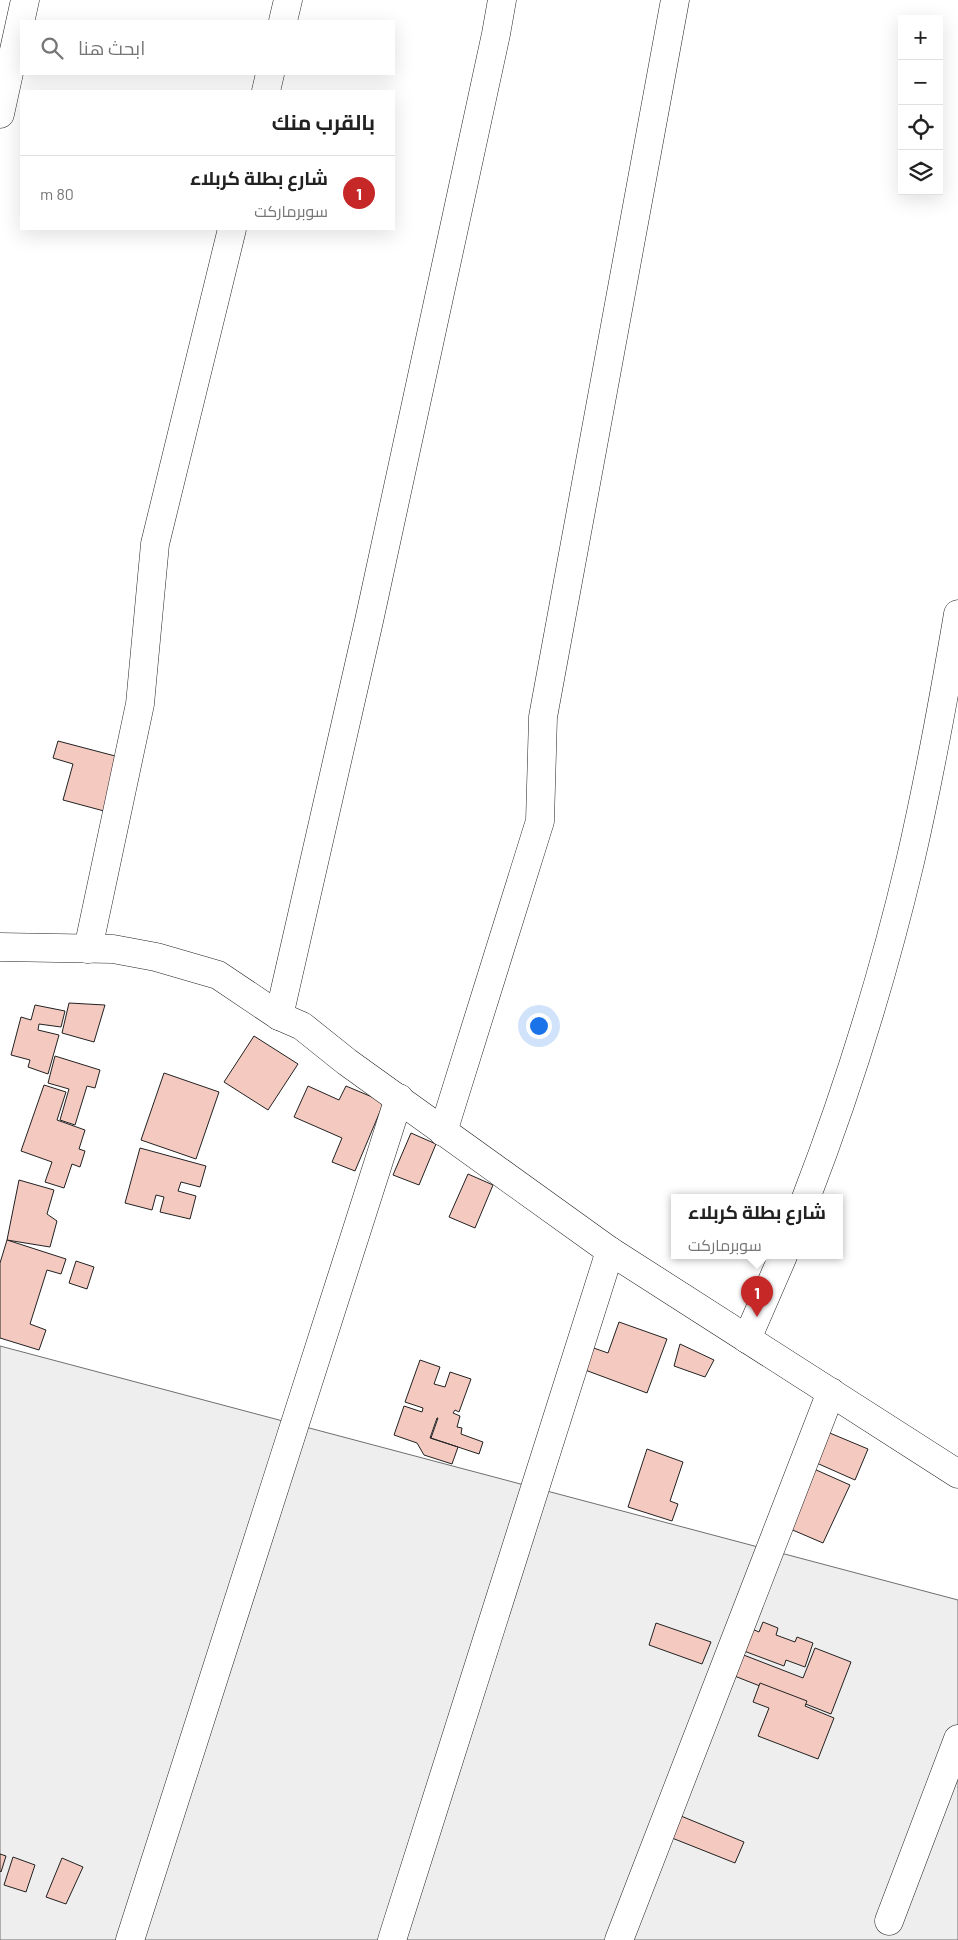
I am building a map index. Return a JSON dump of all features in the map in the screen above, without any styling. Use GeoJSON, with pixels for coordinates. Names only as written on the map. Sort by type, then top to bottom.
{"type":"FeatureCollection","features":[{"type":"Feature","properties":{"kind":"street"},"geometry":{"type":"LineString","coordinates":[[21,20],[25,0]]}},
{"type":"Feature","properties":{"kind":"street"},"geometry":{"type":"LineString","coordinates":[[283,20],[288,0]]}},
{"type":"Feature","properties":{"kind":"street"},"geometry":{"type":"LineString","coordinates":[[279,1016],[375,592],[502,0]]}},
{"type":"Feature","properties":{"kind":"street"},"geometry":{"type":"LineString","coordinates":[[443,1132],[540,821],[543,717],[675,0]]}},
{"type":"Feature","properties":{"kind":"street"},"geometry":{"type":"LineString","coordinates":[[0,114],[20,23]]}},
{"type":"Feature","properties":{"kind":"street"},"geometry":{"type":"LineString","coordinates":[[266,90],[270,75]]}},
{"type":"Feature","properties":{"kind":"street"},"geometry":{"type":"LineString","coordinates":[[88,948],[140,704],[155,544],[232,230]]}},
{"type":"Feature","properties":{"kind":"street"},"geometry":{"type":"LineString","coordinates":[[807,1194],[842,1096],[889,941],[927,784],[958,614]]}},
{"type":"Feature","properties":{"kind":"street"},"geometry":{"type":"LineString","coordinates":[[0,947],[113,949],[156,957],[218,975],[279,1016],[302,1026],[347,1062],[399,1098],[443,1132],[610,1250],[958,1474]]}},
{"type":"Feature","properties":{"kind":"street"},"geometry":{"type":"LineString","coordinates":[[130,1940],[399,1098]]}},
{"type":"Feature","properties":{"kind":"street"},"geometry":{"type":"LineString","coordinates":[[392,1940],[610,1250]]}},
{"type":"Feature","properties":{"kind":"street"},"geometry":{"type":"LineString","coordinates":[[747,1339],[782,1259]]}},
{"type":"Feature","properties":{"kind":"street"},"geometry":{"type":"LineString","coordinates":[[619,1940],[831,1392]]}},
{"type":"Feature","properties":{"kind":"street"},"geometry":{"type":"LineString","coordinates":[[889,1921],[958,1740]]}},
{"type":"Feature","properties":{"kind":"shaded area"},"geometry":{"type":"Polygon","coordinates":[[[0,1346],[958,1600],[958,1940],[0,1940],[0,1346]]]}},
{"type":"Feature","properties":{"kind":"building"},"geometry":{"type":"Polygon","coordinates":[[[58,741],[119,757],[104,811],[63,800],[73,764],[53,758],[58,741]]]}},
{"type":"Feature","properties":{"kind":"building"},"geometry":{"type":"Polygon","coordinates":[[[69,1003],[105,1005],[94,1042],[62,1033],[69,1003]]]}},
{"type":"Feature","properties":{"kind":"building"},"geometry":{"type":"Polygon","coordinates":[[[35,1005],[65,1011],[61,1027],[39,1024],[38,1030],[59,1035],[48,1074],[28,1067],[30,1060],[11,1055],[21,1017],[31,1020],[35,1005]]]}},
{"type":"Feature","properties":{"kind":"building"},"geometry":{"type":"Polygon","coordinates":[[[254,1036],[298,1064],[268,1110],[224,1082],[254,1036]]]}},
{"type":"Feature","properties":{"kind":"building"},"geometry":{"type":"Polygon","coordinates":[[[55,1056],[100,1070],[95,1088],[87,1086],[75,1125],[60,1120],[69,1089],[48,1083],[55,1056]]]}},
{"type":"Feature","properties":{"kind":"building"},"geometry":{"type":"Polygon","coordinates":[[[164,1073],[219,1092],[196,1159],[141,1140],[164,1073]]]}},
{"type":"Feature","properties":{"kind":"building"},"geometry":{"type":"Polygon","coordinates":[[[44,1085],[66,1092],[57,1120],[85,1130],[79,1149],[85,1151],[80,1167],[72,1164],[64,1188],[45,1182],[52,1162],[21,1151],[44,1085]]]}},
{"type":"Feature","properties":{"kind":"building"},"geometry":{"type":"Polygon","coordinates":[[[308,1086],[339,1100],[346,1086],[384,1102],[355,1171],[332,1162],[342,1138],[294,1117],[308,1086]]]}},
{"type":"Feature","properties":{"kind":"building"},"geometry":{"type":"Polygon","coordinates":[[[411,1133],[436,1144],[419,1185],[393,1175],[411,1133]]]}},
{"type":"Feature","properties":{"kind":"building"},"geometry":{"type":"Polygon","coordinates":[[[140,1148],[206,1166],[200,1187],[181,1182],[178,1191],[196,1196],[190,1219],[160,1212],[164,1197],[156,1195],[152,1210],[125,1203],[140,1148]]]}},
{"type":"Feature","properties":{"kind":"building"},"geometry":{"type":"Polygon","coordinates":[[[468,1174],[493,1185],[475,1228],[449,1217],[468,1174]]]}},
{"type":"Feature","properties":{"kind":"building"},"geometry":{"type":"Polygon","coordinates":[[[19,1180],[54,1190],[47,1214],[57,1221],[50,1247],[7,1240],[19,1180]]]}},
{"type":"Feature","properties":{"kind":"building"},"geometry":{"type":"Polygon","coordinates":[[[7,1240],[66,1259],[61,1274],[47,1270],[30,1324],[46,1330],[39,1350],[0,1338],[0,1263],[7,1240]]]}},
{"type":"Feature","properties":{"kind":"building"},"geometry":{"type":"Polygon","coordinates":[[[76,1261],[94,1267],[87,1289],[69,1283],[76,1261]]]}},
{"type":"Feature","properties":{"kind":"building"},"geometry":{"type":"Polygon","coordinates":[[[619,1322],[667,1339],[647,1393],[577,1367],[585,1345],[608,1353],[619,1322]]]}},
{"type":"Feature","properties":{"kind":"building"},"geometry":{"type":"Polygon","coordinates":[[[680,1344],[714,1360],[705,1377],[674,1366],[680,1344]]]}},
{"type":"Feature","properties":{"kind":"building"},"geometry":{"type":"Polygon","coordinates":[[[420,1360],[440,1367],[434,1384],[445,1387],[450,1372],[471,1379],[459,1412],[455,1410],[453,1413],[460,1416],[457,1427],[462,1428],[461,1434],[483,1442],[479,1454],[458,1447],[452,1464],[424,1455],[417,1443],[394,1435],[404,1406],[422,1412],[423,1408],[405,1402],[420,1360]],[[437,1418],[430,1438],[458,1447],[431,1438],[437,1418]]]}},
{"type":"Feature","properties":{"kind":"building"},"geometry":{"type":"Polygon","coordinates":[[[825,1431],[868,1449],[855,1480],[812,1461],[825,1431]]]}},
{"type":"Feature","properties":{"kind":"building"},"geometry":{"type":"Polygon","coordinates":[[[647,1449],[683,1462],[670,1501],[678,1504],[672,1521],[628,1507],[647,1449]]]}},
{"type":"Feature","properties":{"kind":"building"},"geometry":{"type":"Polygon","coordinates":[[[814,1469],[850,1485],[823,1543],[788,1528],[814,1469]]]}},
{"type":"Feature","properties":{"kind":"building"},"geometry":{"type":"Polygon","coordinates":[[[763,1622],[778,1628],[776,1635],[795,1642],[797,1637],[813,1643],[805,1667],[786,1660],[784,1666],[744,1651],[752,1629],[759,1632],[763,1622]]]}},
{"type":"Feature","properties":{"kind":"building"},"geometry":{"type":"Polygon","coordinates":[[[656,1623],[711,1642],[702,1664],[649,1645],[656,1623]]]}},
{"type":"Feature","properties":{"kind":"building"},"geometry":{"type":"Polygon","coordinates":[[[815,1648],[851,1662],[831,1714],[732,1675],[741,1654],[803,1678],[815,1648]]]}},
{"type":"Feature","properties":{"kind":"building"},"geometry":{"type":"Polygon","coordinates":[[[760,1683],[807,1701],[805,1706],[834,1718],[818,1759],[758,1736],[769,1708],[753,1702],[760,1683]]]}},
{"type":"Feature","properties":{"kind":"building"},"geometry":{"type":"Polygon","coordinates":[[[681,1816],[744,1842],[735,1863],[672,1838],[681,1816]]]}},
{"type":"Feature","properties":{"kind":"building"},"geometry":{"type":"Polygon","coordinates":[[[0,1854],[6,1856],[1,1872],[0,1871],[0,1854]]]}},
{"type":"Feature","properties":{"kind":"building"},"geometry":{"type":"Polygon","coordinates":[[[13,1857],[35,1865],[26,1892],[4,1885],[13,1857]]]}},
{"type":"Feature","properties":{"kind":"building"},"geometry":{"type":"Polygon","coordinates":[[[62,1858],[83,1867],[66,1904],[46,1897],[62,1858]]]}},
{"type":"Feature","properties":{"kind":"place","name":"شارع بطلة كربلاء"},"geometry":{"type":"Point","coordinates":[757,1317]}}]}
